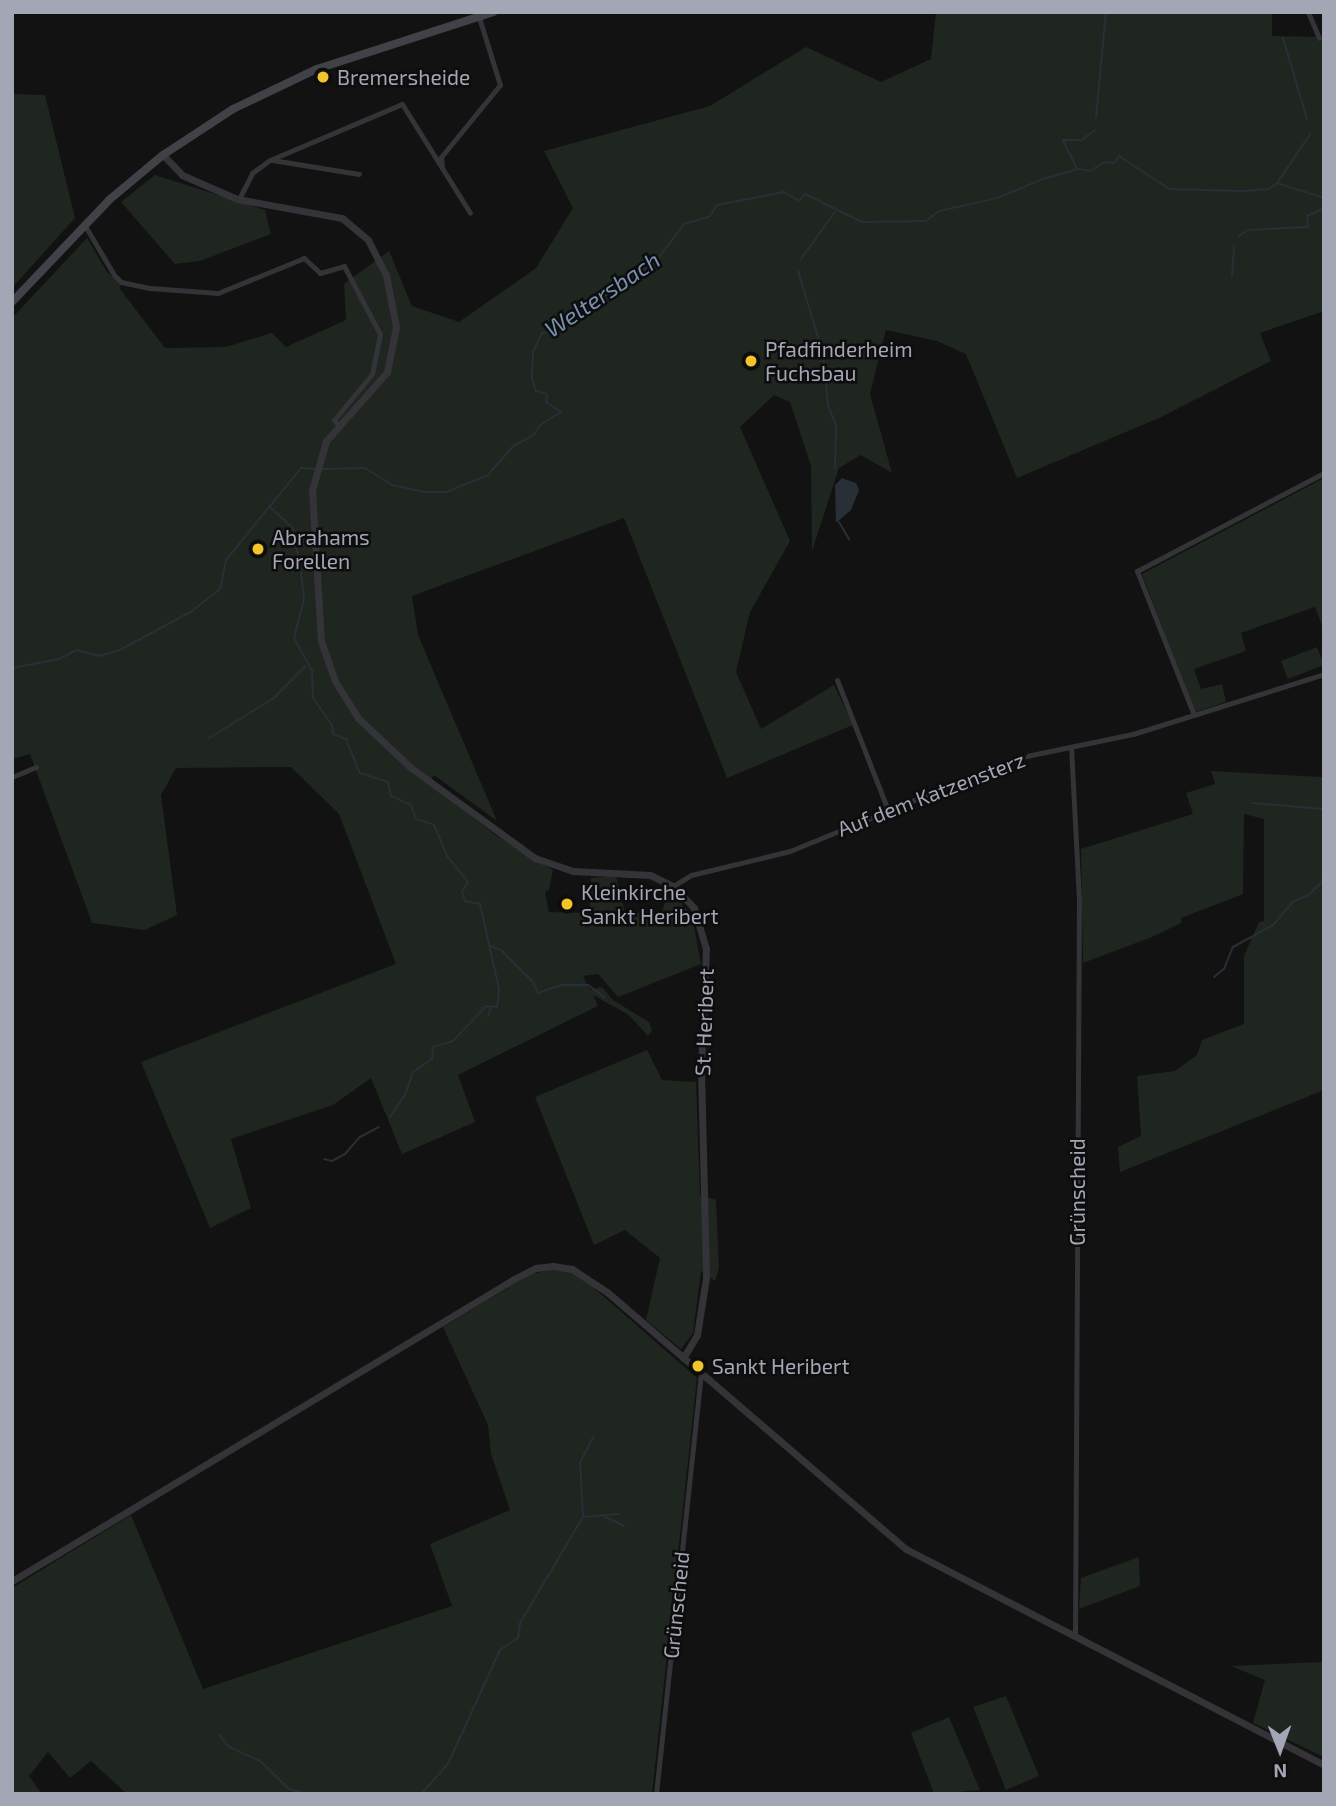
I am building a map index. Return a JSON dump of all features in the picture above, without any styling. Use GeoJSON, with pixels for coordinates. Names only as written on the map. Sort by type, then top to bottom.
{"type":"FeatureCollection","features":[{"type":"Feature","properties":{"kind":"main road"},"geometry":{"type":"LineString","coordinates":[[12,302],[84,225],[163,155],[233,109],[304,74],[494,12]]}},
{"type":"Feature","properties":{"kind":"street"},"geometry":{"type":"LineString","coordinates":[[1308,12],[1319,38]]}},
{"type":"Feature","properties":{"kind":"street"},"geometry":{"type":"LineString","coordinates":[[442,169],[441,157],[500,85],[479,17]]}},
{"type":"Feature","properties":{"kind":"street"},"geometry":{"type":"LineString","coordinates":[[239,199],[252,173],[270,160],[402,104],[470,213]]}},
{"type":"Feature","properties":{"kind":"street","name":"St. Heribert"},"geometry":{"type":"LineString","coordinates":[[163,155],[182,176],[239,199],[342,218],[357,228],[377,253],[393,300],[395,344],[379,384],[339,426],[317,463],[314,474],[315,601],[321,641],[335,681],[358,718],[382,743],[493,830],[557,868],[650,875],[673,886],[694,908],[706,949],[701,1070],[706,1278],[697,1335],[683,1358]]}},
{"type":"Feature","properties":{"kind":"street"},"geometry":{"type":"LineString","coordinates":[[270,160],[359,174]]}},
{"type":"Feature","properties":{"kind":"street"},"geometry":{"type":"LineString","coordinates":[[84,225],[121,282],[150,288],[218,293],[304,258],[320,273],[344,266],[366,299],[380,334],[372,374],[334,420],[339,426]]}},
{"type":"Feature","properties":{"kind":"street"},"geometry":{"type":"LineString","coordinates":[[1194,715],[1137,571],[1324,473]]}},
{"type":"Feature","properties":{"kind":"street","name":"Auf dem Katzensterz"},"geometry":{"type":"LineString","coordinates":[[673,886],[691,875],[783,854],[1004,762],[1194,715],[1324,674]]}},
{"type":"Feature","properties":{"kind":"street"},"geometry":{"type":"LineString","coordinates":[[837,680],[888,810]]}},
{"type":"Feature","properties":{"kind":"street","name":"Grünscheid"},"geometry":{"type":"LineString","coordinates":[[1071,747],[1079,898],[1074,1637]]}},
{"type":"Feature","properties":{"kind":"street"},"geometry":{"type":"LineString","coordinates":[[12,777],[36,767]]}},
{"type":"Feature","properties":{"kind":"street"},"geometry":{"type":"LineString","coordinates":[[12,1581],[536,1268],[572,1269],[589,1279],[906,1549],[1324,1765]]}},
{"type":"Feature","properties":{"kind":"street","name":"Grünscheid"},"geometry":{"type":"LineString","coordinates":[[656,1794],[701,1375]]}},
{"type":"Feature","properties":{"kind":"shaded area"},"geometry":{"type":"Polygon","coordinates":[[[936,12],[1272,12],[1272,36],[1324,37],[1324,311],[1260,333],[1271,361],[1159,418],[1017,478],[966,354],[937,341],[886,330],[870,394],[892,473],[861,455],[839,468],[812,551],[811,466],[790,402],[774,395],[740,427],[790,541],[750,612],[736,672],[761,729],[834,685],[853,725],[727,778],[624,518],[412,596],[418,635],[497,821],[434,775],[428,783],[497,836],[553,870],[549,890],[545,892],[549,912],[589,913],[591,878],[616,876],[625,913],[662,912],[669,888],[692,916],[701,964],[618,997],[598,974],[583,976],[590,990],[602,987],[613,1000],[649,1022],[652,1030],[648,1036],[629,1015],[593,995],[598,1006],[458,1075],[475,1122],[402,1154],[371,1078],[333,1105],[231,1139],[251,1208],[210,1228],[141,1062],[396,964],[339,814],[291,767],[176,768],[161,795],[177,915],[145,930],[92,923],[30,754],[12,759],[12,318],[87,238],[107,272],[121,284],[120,289],[165,348],[226,347],[272,333],[286,347],[346,320],[344,284],[389,251],[412,306],[459,322],[536,268],[573,208],[544,151],[710,106],[806,47],[881,82],[931,59],[936,12]]]}},
{"type":"Feature","properties":{"kind":"shaded area"},"geometry":{"type":"Polygon","coordinates":[[[12,94],[45,95],[75,218],[12,288],[12,94]]]}},
{"type":"Feature","properties":{"kind":"shaded area"},"geometry":{"type":"Polygon","coordinates":[[[155,175],[265,210],[271,234],[200,261],[175,264],[121,202],[155,175]]]}},
{"type":"Feature","properties":{"kind":"shaded area"},"geometry":{"type":"Polygon","coordinates":[[[842,478],[856,483],[859,490],[851,510],[836,523],[835,485],[842,478]]]}},
{"type":"Feature","properties":{"kind":"shaded area"},"geometry":{"type":"Polygon","coordinates":[[[1324,478],[1324,631],[1315,607],[1241,633],[1246,651],[1194,669],[1201,689],[1222,684],[1226,702],[1195,712],[1142,574],[1324,478]]]}},
{"type":"Feature","properties":{"kind":"shaded area"},"geometry":{"type":"Polygon","coordinates":[[[1317,647],[1324,665],[1288,679],[1281,661],[1317,647]]]}},
{"type":"Feature","properties":{"kind":"shaded area"},"geometry":{"type":"Polygon","coordinates":[[[1211,771],[1324,777],[1324,1090],[1120,1172],[1118,1147],[1141,1136],[1137,1076],[1175,1071],[1197,1055],[1202,1040],[1244,1024],[1244,956],[1259,922],[1264,921],[1264,819],[1244,814],[1243,894],[1181,918],[1181,923],[1152,937],[1083,963],[1081,849],[1193,814],[1186,793],[1215,784],[1211,771]]]}},
{"type":"Feature","properties":{"kind":"shaded area"},"geometry":{"type":"Polygon","coordinates":[[[647,1050],[662,1080],[696,1082],[700,1195],[716,1200],[719,1268],[715,1281],[701,1271],[693,1333],[681,1349],[646,1320],[660,1258],[625,1230],[594,1245],[535,1097],[647,1050]]]}},
{"type":"Feature","properties":{"kind":"shaded area"},"geometry":{"type":"Polygon","coordinates":[[[551,1270],[567,1271],[586,1281],[697,1378],[652,1794],[127,1794],[91,1761],[70,1778],[48,1752],[29,1776],[42,1794],[12,1794],[12,1588],[131,1515],[203,1689],[452,1606],[430,1544],[510,1510],[491,1454],[488,1425],[443,1327],[531,1274],[551,1270]]]}},
{"type":"Feature","properties":{"kind":"shaded area"},"geometry":{"type":"Polygon","coordinates":[[[1139,1557],[1140,1586],[1079,1609],[1081,1578],[1139,1557]]]}},
{"type":"Feature","properties":{"kind":"shaded area"},"geometry":{"type":"Polygon","coordinates":[[[1324,1662],[1324,1757],[1253,1723],[1265,1680],[1231,1666],[1324,1662]]]}},
{"type":"Feature","properties":{"kind":"shaded area"},"geometry":{"type":"Polygon","coordinates":[[[1006,1696],[1039,1776],[1006,1790],[973,1707],[1006,1696]]]}},
{"type":"Feature","properties":{"kind":"shaded area"},"geometry":{"type":"Polygon","coordinates":[[[949,1717],[980,1790],[934,1794],[911,1733],[949,1717]]]}},
{"type":"Feature","properties":{"kind":"waterway"},"geometry":{"type":"LineString","coordinates":[[1096,117],[1106,12]]}},
{"type":"Feature","properties":{"kind":"waterway"},"geometry":{"type":"LineString","coordinates":[[1283,38],[1307,119]]}},
{"type":"Feature","properties":{"kind":"waterway"},"geometry":{"type":"LineString","coordinates":[[1077,169],[1063,140],[1082,140],[1095,130]]}},
{"type":"Feature","properties":{"kind":"waterway"},"geometry":{"type":"LineString","coordinates":[[1277,183],[1311,133]]}},
{"type":"Feature","properties":{"kind":"waterway","name":"Weltersbach"},"geometry":{"type":"LineString","coordinates":[[322,469],[365,468],[392,485],[424,492],[446,492],[488,475],[513,446],[534,435],[540,425],[561,412],[546,402],[547,394],[536,391],[532,379],[533,351],[542,333],[551,332],[560,319],[582,309],[586,299],[599,299],[654,264],[684,224],[709,217],[717,205],[784,192],[799,201],[805,194],[862,222],[926,221],[939,211],[997,198],[1043,179],[1078,169],[1090,171],[1105,162],[1114,163],[1119,156],[1169,189],[1242,191],[1269,189],[1277,183],[1324,198]]}},
{"type":"Feature","properties":{"kind":"waterway"},"geometry":{"type":"LineString","coordinates":[[1238,237],[1247,230],[1308,227],[1307,216],[1324,208]]}},
{"type":"Feature","properties":{"kind":"waterway"},"geometry":{"type":"LineString","coordinates":[[801,259],[835,212]]}},
{"type":"Feature","properties":{"kind":"waterway"},"geometry":{"type":"LineString","coordinates":[[1232,276],[1234,247]]}},
{"type":"Feature","properties":{"kind":"waterway"},"geometry":{"type":"LineString","coordinates":[[798,271],[823,354],[828,406],[836,425],[835,468]]}},
{"type":"Feature","properties":{"kind":"waterway","name":"Weltersbach"},"geometry":{"type":"LineString","coordinates":[[12,668],[59,659],[77,650],[99,656],[120,650],[192,611],[220,589],[226,560],[301,468],[316,469]]}},
{"type":"Feature","properties":{"kind":"waterway"},"geometry":{"type":"LineString","coordinates":[[269,506],[293,528],[299,562]]}},
{"type":"Feature","properties":{"kind":"waterway"},"geometry":{"type":"LineString","coordinates":[[839,522],[849,539]]}},
{"type":"Feature","properties":{"kind":"waterway"},"geometry":{"type":"LineString","coordinates":[[300,565],[304,599],[294,638],[312,671],[313,698],[332,725],[333,734],[346,739],[360,773],[388,782],[391,796],[411,805],[416,819],[434,825],[447,856],[468,882],[462,892],[465,901],[480,904],[499,989],[497,1007],[486,1006],[453,1041],[433,1047],[432,1059],[413,1072],[405,1095],[390,1117]]}},
{"type":"Feature","properties":{"kind":"waterway"},"geometry":{"type":"LineString","coordinates":[[209,738],[274,698],[305,666]]}},
{"type":"Feature","properties":{"kind":"waterway"},"geometry":{"type":"LineString","coordinates":[[1252,803],[1324,809]]}},
{"type":"Feature","properties":{"kind":"waterway"},"geometry":{"type":"LineString","coordinates":[[1214,977],[1224,969],[1233,947],[1273,925],[1294,901],[1307,896],[1322,882],[1324,870]]}},
{"type":"Feature","properties":{"kind":"waterway"},"geometry":{"type":"LineString","coordinates":[[490,946],[501,950],[533,982],[538,993],[561,985],[588,985],[605,998]]}},
{"type":"Feature","properties":{"kind":"waterway"},"geometry":{"type":"LineString","coordinates":[[488,1016],[491,1008]]}},
{"type":"Feature","properties":{"kind":"waterway"},"geometry":{"type":"LineString","coordinates":[[324,1159],[332,1161],[345,1154],[360,1137],[379,1127]]}},
{"type":"Feature","properties":{"kind":"waterway"},"geometry":{"type":"LineString","coordinates":[[583,1516],[580,1463],[594,1436]]}},
{"type":"Feature","properties":{"kind":"waterway"},"geometry":{"type":"LineString","coordinates":[[421,1794],[448,1764],[500,1650],[518,1638],[520,1623],[583,1517],[620,1514]]}},
{"type":"Feature","properties":{"kind":"waterway"},"geometry":{"type":"LineString","coordinates":[[604,1516],[624,1526]]}},
{"type":"Feature","properties":{"kind":"waterway"},"geometry":{"type":"LineString","coordinates":[[219,1735],[229,1747],[260,1761],[289,1789],[308,1794]]}},
{"type":"Feature","properties":{"kind":"place","name":"Bremersheide"},"geometry":{"type":"Point","coordinates":[323,77]}},
{"type":"Feature","properties":{"kind":"place","name":"Pfadfinderheim Fuchsbau"},"geometry":{"type":"Point","coordinates":[751,361]}},
{"type":"Feature","properties":{"kind":"place","name":"Abrahams Forellen"},"geometry":{"type":"Point","coordinates":[258,549]}},
{"type":"Feature","properties":{"kind":"place","name":"Kleinkirche Sankt Heribert"},"geometry":{"type":"Point","coordinates":[567,904]}},
{"type":"Feature","properties":{"kind":"place","name":"Sankt Heribert"},"geometry":{"type":"Point","coordinates":[698,1366]}}]}
